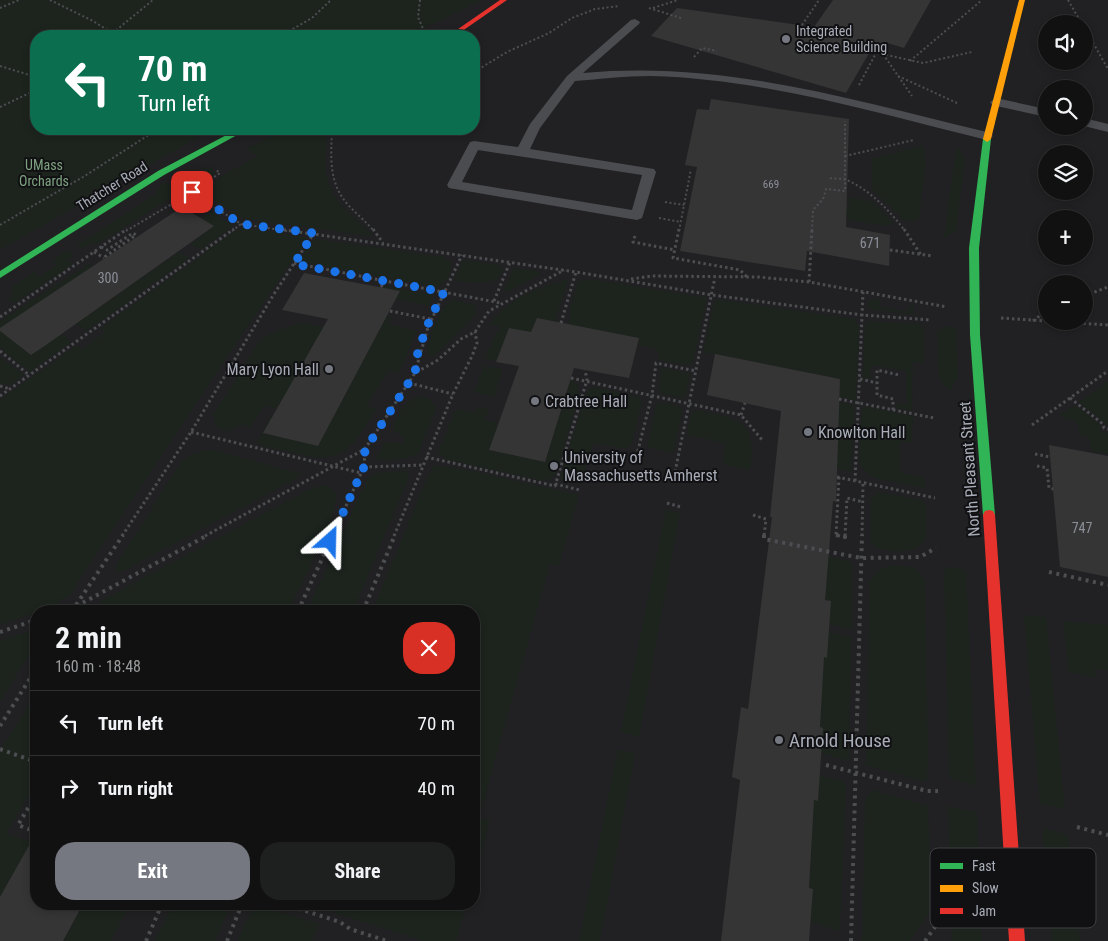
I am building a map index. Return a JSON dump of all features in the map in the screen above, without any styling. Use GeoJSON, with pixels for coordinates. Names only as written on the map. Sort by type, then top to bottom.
{"type":"FeatureCollection","features":[{"type":"Feature","properties":{"kind":"main road"},"geometry":{"type":"LineString","coordinates":[[460,30],[504,0]]}},
{"type":"Feature","properties":{"kind":"main road","name":"North Pleasant Street"},"geometry":{"type":"LineString","coordinates":[[1011,848],[998,628],[974,322],[974,248],[987,136],[1022,0]]}},
{"type":"Feature","properties":{"kind":"main road","name":"Thatcher Road"},"geometry":{"type":"LineString","coordinates":[[0,275],[153,178],[233,135]]}},
{"type":"Feature","properties":{"kind":"main road","name":"North Pleasant Street"},"geometry":{"type":"LineString","coordinates":[[1016,928],[1017,941]]}},
{"type":"Feature","properties":{"kind":"lane"},"geometry":{"type":"LineString","coordinates":[[522,152],[534,127],[554,98],[571,78],[635,22]]}},
{"type":"Feature","properties":{"kind":"lane"},"geometry":{"type":"LineString","coordinates":[[571,78],[651,73],[764,85],[802,91],[987,136]]}},
{"type":"Feature","properties":{"kind":"lane"},"geometry":{"type":"LineString","coordinates":[[996,102],[1038,111]]}},
{"type":"Feature","properties":{"kind":"lane"},"geometry":{"type":"LineString","coordinates":[[1093,124],[1108,128]]}},
{"type":"Feature","properties":{"kind":"lane"},"geometry":{"type":"LineString","coordinates":[[474,145],[522,152],[649,172],[637,215],[454,185],[474,145]]}},
{"type":"Feature","properties":{"kind":"path"},"geometry":{"type":"LineString","coordinates":[[0,8],[19,0]]}},
{"type":"Feature","properties":{"kind":"path"},"geometry":{"type":"LineString","coordinates":[[50,0],[108,30]]}},
{"type":"Feature","properties":{"kind":"path"},"geometry":{"type":"LineString","coordinates":[[117,30],[152,0]]}},
{"type":"Feature","properties":{"kind":"path"},"geometry":{"type":"LineString","coordinates":[[291,30],[312,18],[331,0]]}},
{"type":"Feature","properties":{"kind":"path"},"geometry":{"type":"LineString","coordinates":[[420,0],[418,17],[422,30]]}},
{"type":"Feature","properties":{"kind":"path"},"geometry":{"type":"LineString","coordinates":[[652,8],[678,0]]}},
{"type":"Feature","properties":{"kind":"path"},"geometry":{"type":"LineString","coordinates":[[802,25],[819,0]]}},
{"type":"Feature","properties":{"kind":"path"},"geometry":{"type":"LineString","coordinates":[[910,61],[982,0]]}},
{"type":"Feature","properties":{"kind":"path"},"geometry":{"type":"LineString","coordinates":[[1068,0],[1077,15]]}},
{"type":"Feature","properties":{"kind":"path"},"geometry":{"type":"LineString","coordinates":[[480,68],[507,52],[549,34],[572,18],[595,9],[621,6]]}},
{"type":"Feature","properties":{"kind":"path"},"geometry":{"type":"LineString","coordinates":[[645,7],[682,18]]}},
{"type":"Feature","properties":{"kind":"path"},"geometry":{"type":"LineString","coordinates":[[1093,43],[1108,69]]}},
{"type":"Feature","properties":{"kind":"path"},"geometry":{"type":"LineString","coordinates":[[864,50],[910,61],[930,62],[972,52]]}},
{"type":"Feature","properties":{"kind":"path"},"geometry":{"type":"LineString","coordinates":[[856,91],[876,53]]}},
{"type":"Feature","properties":{"kind":"path"},"geometry":{"type":"LineString","coordinates":[[883,54],[913,98]]}},
{"type":"Feature","properties":{"kind":"path"},"geometry":{"type":"LineString","coordinates":[[0,66],[30,76]]}},
{"type":"Feature","properties":{"kind":"path"},"geometry":{"type":"LineString","coordinates":[[898,76],[957,104]]}},
{"type":"Feature","properties":{"kind":"path"},"geometry":{"type":"LineString","coordinates":[[0,107],[30,93]]}},
{"type":"Feature","properties":{"kind":"path"},"geometry":{"type":"LineString","coordinates":[[809,282],[813,210],[823,199],[826,189],[845,191],[845,114]]}},
{"type":"Feature","properties":{"kind":"path"},"geometry":{"type":"LineString","coordinates":[[0,225],[83,177],[149,135]]}},
{"type":"Feature","properties":{"kind":"path"},"geometry":{"type":"LineString","coordinates":[[332,135],[332,179],[340,195],[372,227],[384,243]]}},
{"type":"Feature","properties":{"kind":"path"},"geometry":{"type":"LineString","coordinates":[[845,156],[922,139]]}},
{"type":"Feature","properties":{"kind":"path"},"geometry":{"type":"LineString","coordinates":[[691,169],[673,258],[740,270],[748,277]]}},
{"type":"Feature","properties":{"kind":"path"},"geometry":{"type":"LineString","coordinates":[[0,317],[138,222],[192,192],[220,173]]}},
{"type":"Feature","properties":{"kind":"path"},"geometry":{"type":"LineString","coordinates":[[830,178],[845,180],[872,196],[890,211],[921,254]]}},
{"type":"Feature","properties":{"kind":"path"},"geometry":{"type":"LineString","coordinates":[[179,184],[241,224],[564,270],[712,295],[862,315],[931,320]]}},
{"type":"Feature","properties":{"kind":"path"},"geometry":{"type":"LineString","coordinates":[[660,201],[684,205]]}},
{"type":"Feature","properties":{"kind":"path"},"geometry":{"type":"LineString","coordinates":[[656,218],[681,222]]}},
{"type":"Feature","properties":{"kind":"path"},"geometry":{"type":"LineString","coordinates":[[0,396],[241,224]]}},
{"type":"Feature","properties":{"kind":"path"},"geometry":{"type":"LineString","coordinates":[[94,252],[104,258],[136,236],[133,233],[107,250],[102,246]]}},
{"type":"Feature","properties":{"kind":"path"},"geometry":{"type":"LineString","coordinates":[[76,605],[191,432],[314,233]]}},
{"type":"Feature","properties":{"kind":"path"},"geometry":{"type":"LineString","coordinates":[[634,239],[633,242],[675,250]]}},
{"type":"Feature","properties":{"kind":"path"},"geometry":{"type":"LineString","coordinates":[[890,250],[933,256]]}},
{"type":"Feature","properties":{"kind":"path"},"geometry":{"type":"LineString","coordinates":[[415,373],[418,351],[430,319],[462,255]]}},
{"type":"Feature","properties":{"kind":"path"},"geometry":{"type":"LineString","coordinates":[[494,301],[510,262]]}},
{"type":"Feature","properties":{"kind":"path"},"geometry":{"type":"LineString","coordinates":[[294,264],[501,303]]}},
{"type":"Feature","properties":{"kind":"path"},"geometry":{"type":"LineString","coordinates":[[79,605],[365,450],[415,373],[438,360],[461,339],[475,332],[489,311],[564,270]]}},
{"type":"Feature","properties":{"kind":"path"},"geometry":{"type":"LineString","coordinates":[[561,323],[576,272]]}},
{"type":"Feature","properties":{"kind":"path"},"geometry":{"type":"LineString","coordinates":[[627,280],[652,276],[748,277],[809,282],[955,309]]}},
{"type":"Feature","properties":{"kind":"path"},"geometry":{"type":"LineString","coordinates":[[676,472],[715,277]]}},
{"type":"Feature","properties":{"kind":"path"},"geometry":{"type":"LineString","coordinates":[[381,287],[385,281]]}},
{"type":"Feature","properties":{"kind":"path"},"geometry":{"type":"LineString","coordinates":[[1093,293],[1108,287]]}},
{"type":"Feature","properties":{"kind":"path"},"geometry":{"type":"LineString","coordinates":[[855,481],[864,292]]}},
{"type":"Feature","properties":{"kind":"path"},"geometry":{"type":"LineString","coordinates":[[390,311],[430,319]]}},
{"type":"Feature","properties":{"kind":"path"},"geometry":{"type":"LineString","coordinates":[[997,317],[1108,325]]}},
{"type":"Feature","properties":{"kind":"path"},"geometry":{"type":"LineString","coordinates":[[1033,321],[1038,317]]}},
{"type":"Feature","properties":{"kind":"path"},"geometry":{"type":"LineString","coordinates":[[365,605],[452,394],[475,349],[477,343],[475,332]]}},
{"type":"Feature","properties":{"kind":"path"},"geometry":{"type":"LineString","coordinates":[[0,352],[29,375]]}},
{"type":"Feature","properties":{"kind":"path"},"geometry":{"type":"LineString","coordinates":[[635,462],[652,395],[656,363],[696,371]]}},
{"type":"Feature","properties":{"kind":"path"},"geometry":{"type":"LineString","coordinates":[[555,484],[587,380],[585,370]]}},
{"type":"Feature","properties":{"kind":"path"},"geometry":{"type":"LineString","coordinates":[[893,410],[893,399],[876,395],[877,370],[899,375]]}},
{"type":"Feature","properties":{"kind":"path"},"geometry":{"type":"LineString","coordinates":[[1032,425],[1108,372]]}},
{"type":"Feature","properties":{"kind":"path"},"geometry":{"type":"LineString","coordinates":[[571,378],[741,415],[763,441]]}},
{"type":"Feature","properties":{"kind":"path"},"geometry":{"type":"LineString","coordinates":[[860,380],[877,383]]}},
{"type":"Feature","properties":{"kind":"path"},"geometry":{"type":"LineString","coordinates":[[408,383],[452,394]]}},
{"type":"Feature","properties":{"kind":"path"},"geometry":{"type":"LineString","coordinates":[[0,386],[10,389]]}},
{"type":"Feature","properties":{"kind":"path"},"geometry":{"type":"LineString","coordinates":[[1070,398],[1103,424],[1104,428],[1108,429]]}},
{"type":"Feature","properties":{"kind":"path"},"geometry":{"type":"LineString","coordinates":[[839,399],[934,418]]}},
{"type":"Feature","properties":{"kind":"path"},"geometry":{"type":"LineString","coordinates":[[741,415],[745,403]]}},
{"type":"Feature","properties":{"kind":"path"},"geometry":{"type":"LineString","coordinates":[[191,432],[362,473]]}},
{"type":"Feature","properties":{"kind":"path"},"geometry":{"type":"LineString","coordinates":[[301,605],[362,473],[365,450]]}},
{"type":"Feature","properties":{"kind":"path"},"geometry":{"type":"LineString","coordinates":[[1036,454],[1050,457]]}},
{"type":"Feature","properties":{"kind":"path"},"geometry":{"type":"LineString","coordinates":[[426,457],[580,490]]}},
{"type":"Feature","properties":{"kind":"path"},"geometry":{"type":"LineString","coordinates":[[364,467],[423,465]]}},
{"type":"Feature","properties":{"kind":"path"},"geometry":{"type":"LineString","coordinates":[[1037,466],[1047,468],[1049,488],[1053,489]]}},
{"type":"Feature","properties":{"kind":"path"},"geometry":{"type":"LineString","coordinates":[[863,502],[847,498],[845,537],[836,535],[838,477],[935,498]]}},
{"type":"Feature","properties":{"kind":"path"},"geometry":{"type":"LineString","coordinates":[[851,941],[863,482]]}},
{"type":"Feature","properties":{"kind":"path"},"geometry":{"type":"LineString","coordinates":[[667,503],[681,507]]}},
{"type":"Feature","properties":{"kind":"path"},"geometry":{"type":"LineString","coordinates":[[753,516],[766,519],[764,539],[861,558],[920,557],[936,548]]}},
{"type":"Feature","properties":{"kind":"path"},"geometry":{"type":"LineString","coordinates":[[1049,572],[1108,586]]}},
{"type":"Feature","properties":{"kind":"path"},"geometry":{"type":"LineString","coordinates":[[0,632],[30,622]]}},
{"type":"Feature","properties":{"kind":"path"},"geometry":{"type":"LineString","coordinates":[[0,726],[30,678]]}},
{"type":"Feature","properties":{"kind":"path"},"geometry":{"type":"LineString","coordinates":[[0,749],[30,760]]}},
{"type":"Feature","properties":{"kind":"path"},"geometry":{"type":"LineString","coordinates":[[826,765],[928,791],[938,791]]}},
{"type":"Feature","properties":{"kind":"path"},"geometry":{"type":"LineString","coordinates":[[30,805],[18,825],[30,830]]}},
{"type":"Feature","properties":{"kind":"path"},"geometry":{"type":"LineString","coordinates":[[1077,827],[1108,835]]}},
{"type":"Feature","properties":{"kind":"path"},"geometry":{"type":"LineString","coordinates":[[146,941],[159,910]]}},
{"type":"Feature","properties":{"kind":"path"},"geometry":{"type":"LineString","coordinates":[[227,941],[240,910]]}},
{"type":"Feature","properties":{"kind":"path"},"geometry":{"type":"LineString","coordinates":[[303,910],[340,922],[350,929],[387,941]]}},
{"type":"Feature","properties":{"kind":"path"},"geometry":{"type":"LineString","coordinates":[[925,941],[934,928]]}},
{"type":"Feature","properties":{"kind":"shaded area","name":"University of Massachusetts Amherst"},"geometry":{"type":"Polygon","coordinates":[[[0,0],[1108,0],[1108,941],[0,941],[0,0]]]}},
{"type":"Feature","properties":{"kind":"green space","name":"UMass Orchards"},"geometry":{"type":"Polygon","coordinates":[[[0,0],[482,0],[420,30],[30,30],[30,135],[202,135],[0,250],[0,0]]]}},
{"type":"Feature","properties":{"kind":"green space"},"geometry":{"type":"Polygon","coordinates":[[[274,135],[327,135],[326,173],[333,194],[343,207],[372,234],[370,236],[245,219],[198,192],[225,174],[257,157],[247,148],[274,135]]]}},
{"type":"Feature","properties":{"kind":"green space"},"geometry":{"type":"Polygon","coordinates":[[[923,145],[926,162],[919,219],[913,221],[904,220],[872,189],[872,159],[923,145]]]}},
{"type":"Feature","properties":{"kind":"green space"},"geometry":{"type":"Polygon","coordinates":[[[958,146],[965,160],[956,231],[944,238],[953,169],[958,146]]]}},
{"type":"Feature","properties":{"kind":"green space"},"geometry":{"type":"Polygon","coordinates":[[[210,167],[215,173],[193,188],[182,180],[190,172],[210,167]]]}},
{"type":"Feature","properties":{"kind":"green space"},"geometry":{"type":"Polygon","coordinates":[[[165,182],[178,191],[176,195],[99,243],[90,244],[82,249],[76,245],[156,194],[161,184],[165,182]]]}},
{"type":"Feature","properties":{"kind":"green space"},"geometry":{"type":"Polygon","coordinates":[[[849,197],[874,202],[894,224],[885,226],[848,220],[841,204],[849,205],[849,197]]]}},
{"type":"Feature","properties":{"kind":"green space"},"geometry":{"type":"Polygon","coordinates":[[[210,211],[233,226],[201,250],[191,244],[213,227],[202,219],[210,211]]]}},
{"type":"Feature","properties":{"kind":"green space"},"geometry":{"type":"Polygon","coordinates":[[[245,228],[304,237],[306,241],[231,350],[70,595],[55,605],[30,605],[30,615],[0,625],[0,400],[77,345],[82,349],[105,332],[101,328],[236,230],[245,228]]]}},
{"type":"Feature","properties":{"kind":"green space"},"geometry":{"type":"Polygon","coordinates":[[[316,239],[443,257],[450,262],[450,273],[446,280],[437,287],[300,262],[306,249],[316,239]]]}},
{"type":"Feature","properties":{"kind":"green space"},"geometry":{"type":"Polygon","coordinates":[[[68,250],[74,255],[67,259],[73,264],[14,303],[7,299],[12,295],[13,286],[34,272],[40,276],[57,265],[52,261],[68,250]]]}},
{"type":"Feature","properties":{"kind":"green space"},"geometry":{"type":"Polygon","coordinates":[[[179,252],[189,258],[87,331],[76,324],[179,252]]]}},
{"type":"Feature","properties":{"kind":"green space"},"geometry":{"type":"Polygon","coordinates":[[[468,260],[501,266],[502,271],[497,280],[476,283],[455,280],[462,262],[468,260]]]}},
{"type":"Feature","properties":{"kind":"green space"},"geometry":{"type":"Polygon","coordinates":[[[89,264],[93,267],[0,329],[0,321],[89,264]]]}},
{"type":"Feature","properties":{"kind":"green space"},"geometry":{"type":"Polygon","coordinates":[[[514,268],[537,271],[540,275],[507,292],[504,289],[514,268]]]}},
{"type":"Feature","properties":{"kind":"green space"},"geometry":{"type":"Polygon","coordinates":[[[582,280],[596,280],[707,298],[692,366],[659,360],[657,349],[638,345],[639,338],[568,324],[571,316],[569,312],[578,282],[582,280]]]}},
{"type":"Feature","properties":{"kind":"green space"},"geometry":{"type":"Polygon","coordinates":[[[568,281],[555,322],[537,318],[531,332],[509,328],[497,361],[484,358],[500,327],[490,324],[505,308],[514,301],[545,286],[568,281]]]}},
{"type":"Feature","properties":{"kind":"green space"},"geometry":{"type":"Polygon","coordinates":[[[384,285],[433,295],[429,306],[396,299],[400,291],[383,288],[384,285]]]}},
{"type":"Feature","properties":{"kind":"green space"},"geometry":{"type":"Polygon","coordinates":[[[715,299],[855,319],[859,326],[856,401],[840,397],[840,379],[703,352],[715,299]]]}},
{"type":"Feature","properties":{"kind":"green space"},"geometry":{"type":"Polygon","coordinates":[[[870,299],[880,300],[880,307],[909,312],[909,305],[913,306],[915,314],[871,310],[868,308],[870,299]]]}},
{"type":"Feature","properties":{"kind":"green space"},"geometry":{"type":"Polygon","coordinates":[[[455,300],[475,305],[476,312],[474,317],[434,356],[429,357],[427,351],[439,314],[443,308],[455,300]]]}},
{"type":"Feature","properties":{"kind":"green space"},"geometry":{"type":"Polygon","coordinates":[[[387,316],[392,317],[389,324],[417,331],[399,373],[389,370],[367,406],[376,409],[351,445],[343,452],[322,458],[257,443],[270,417],[273,417],[264,434],[318,446],[387,316]]]}},
{"type":"Feature","properties":{"kind":"green space"},"geometry":{"type":"Polygon","coordinates":[[[870,321],[918,324],[924,328],[924,363],[913,362],[912,411],[896,408],[896,404],[906,405],[906,371],[871,365],[870,380],[863,378],[865,326],[870,321]]]}},
{"type":"Feature","properties":{"kind":"green space"},"geometry":{"type":"Polygon","coordinates":[[[302,322],[324,327],[277,409],[264,406],[251,427],[242,424],[226,432],[217,428],[213,416],[261,339],[302,322]]]}},
{"type":"Feature","properties":{"kind":"green space"},"geometry":{"type":"Polygon","coordinates":[[[943,326],[956,328],[958,377],[951,390],[941,380],[938,364],[937,332],[943,326]]]}},
{"type":"Feature","properties":{"kind":"green space"},"geometry":{"type":"Polygon","coordinates":[[[0,331],[31,355],[62,334],[71,342],[30,372],[0,348],[0,331]]]}},
{"type":"Feature","properties":{"kind":"green space"},"geometry":{"type":"Polygon","coordinates":[[[0,357],[24,375],[11,385],[0,383],[0,357]]]}},
{"type":"Feature","properties":{"kind":"green space"},"geometry":{"type":"Polygon","coordinates":[[[484,366],[503,369],[494,397],[474,392],[484,366]]]}},
{"type":"Feature","properties":{"kind":"green space"},"geometry":{"type":"Polygon","coordinates":[[[661,367],[690,374],[685,397],[681,398],[659,393],[661,367]]]}},
{"type":"Feature","properties":{"kind":"green space"},"geometry":{"type":"Polygon","coordinates":[[[571,380],[578,386],[579,394],[557,473],[552,477],[539,480],[447,460],[438,452],[456,409],[475,413],[478,406],[489,409],[485,420],[499,423],[489,450],[545,462],[571,380]]]}},
{"type":"Feature","properties":{"kind":"green space"},"geometry":{"type":"Polygon","coordinates":[[[1108,381],[1108,426],[1079,402],[1108,381]]]}},
{"type":"Feature","properties":{"kind":"green space"},"geometry":{"type":"Polygon","coordinates":[[[595,387],[639,397],[642,400],[632,444],[629,448],[620,448],[593,443],[581,484],[562,480],[560,477],[586,394],[591,388],[595,387]]]}},
{"type":"Feature","properties":{"kind":"green space"},"geometry":{"type":"Polygon","coordinates":[[[421,396],[430,399],[436,409],[418,454],[405,459],[378,460],[376,458],[384,443],[404,442],[405,439],[393,429],[394,424],[406,404],[421,396]]]}},
{"type":"Feature","properties":{"kind":"green space"},"geometry":{"type":"Polygon","coordinates":[[[661,402],[678,406],[683,410],[673,453],[647,447],[656,405],[661,402]]]}},
{"type":"Feature","properties":{"kind":"green space"},"geometry":{"type":"Polygon","coordinates":[[[839,402],[855,405],[851,472],[837,469],[839,402]]]}},
{"type":"Feature","properties":{"kind":"green space"},"geometry":{"type":"Polygon","coordinates":[[[1075,405],[1099,424],[1100,431],[1108,433],[1108,454],[1091,451],[1089,437],[1080,435],[1078,422],[1061,417],[1061,415],[1075,405]]]}},
{"type":"Feature","properties":{"kind":"green space"},"geometry":{"type":"Polygon","coordinates":[[[862,406],[913,416],[912,443],[900,441],[900,472],[925,478],[925,488],[878,479],[865,472],[859,460],[862,406]]]}},
{"type":"Feature","properties":{"kind":"green space"},"geometry":{"type":"Polygon","coordinates":[[[697,410],[734,420],[748,431],[752,453],[750,470],[723,464],[725,443],[687,435],[691,413],[697,410]]]}},
{"type":"Feature","properties":{"kind":"green space"},"geometry":{"type":"Polygon","coordinates":[[[213,450],[302,474],[123,571],[116,572],[118,562],[181,462],[190,455],[213,450]]]}},
{"type":"Feature","properties":{"kind":"green space"},"geometry":{"type":"Polygon","coordinates":[[[435,465],[467,470],[579,495],[559,566],[550,564],[480,813],[480,605],[375,605],[430,471],[435,465]]]}},
{"type":"Feature","properties":{"kind":"green space"},"geometry":{"type":"Polygon","coordinates":[[[403,471],[408,472],[409,477],[356,605],[310,605],[368,477],[376,473],[403,471]]]}},
{"type":"Feature","properties":{"kind":"green space"},"geometry":{"type":"Polygon","coordinates":[[[323,485],[330,487],[335,492],[335,506],[331,520],[291,605],[97,605],[108,597],[308,490],[323,485]]]}},
{"type":"Feature","properties":{"kind":"green space"},"geometry":{"type":"Polygon","coordinates":[[[879,492],[921,500],[926,504],[926,535],[919,547],[912,550],[895,551],[873,545],[870,540],[871,499],[879,492]]]}},
{"type":"Feature","properties":{"kind":"green space"},"geometry":{"type":"Polygon","coordinates":[[[666,510],[680,513],[639,737],[621,732],[666,510]]]}},
{"type":"Feature","properties":{"kind":"green space"},"geometry":{"type":"Polygon","coordinates":[[[824,555],[852,562],[852,630],[829,624],[831,602],[825,600],[824,555]]]}},
{"type":"Feature","properties":{"kind":"green space"},"geometry":{"type":"Polygon","coordinates":[[[892,565],[914,567],[925,580],[928,755],[927,780],[925,782],[866,765],[870,581],[879,570],[892,565]]]}},
{"type":"Feature","properties":{"kind":"green space"},"geometry":{"type":"Polygon","coordinates":[[[946,567],[959,568],[966,572],[976,786],[950,778],[949,775],[944,572],[946,567]]]}},
{"type":"Feature","properties":{"kind":"green space"},"geometry":{"type":"Polygon","coordinates":[[[1024,615],[1046,617],[1065,809],[1040,804],[1024,615]]]}},
{"type":"Feature","properties":{"kind":"green space"},"geometry":{"type":"Polygon","coordinates":[[[1063,621],[1108,625],[1108,671],[1094,668],[1096,678],[1069,672],[1063,621]]]}},
{"type":"Feature","properties":{"kind":"green space"},"geometry":{"type":"Polygon","coordinates":[[[30,631],[30,654],[0,701],[0,641],[30,631]]]}},
{"type":"Feature","properties":{"kind":"green space"},"geometry":{"type":"Polygon","coordinates":[[[829,632],[851,638],[849,761],[821,753],[820,727],[824,657],[827,657],[829,632]]]}},
{"type":"Feature","properties":{"kind":"green space"},"geometry":{"type":"Polygon","coordinates":[[[30,703],[30,794],[6,833],[30,842],[30,844],[0,897],[0,751],[30,703]]]}},
{"type":"Feature","properties":{"kind":"green space"},"geometry":{"type":"Polygon","coordinates":[[[618,749],[635,754],[600,941],[579,941],[618,749]]]}},
{"type":"Feature","properties":{"kind":"green space"},"geometry":{"type":"Polygon","coordinates":[[[819,775],[844,781],[846,786],[840,929],[837,931],[811,921],[813,889],[809,888],[814,800],[818,801],[819,775]]]}},
{"type":"Feature","properties":{"kind":"green space"},"geometry":{"type":"Polygon","coordinates":[[[873,790],[928,806],[930,913],[909,941],[862,941],[865,799],[873,790]]]}},
{"type":"Feature","properties":{"kind":"green space"},"geometry":{"type":"Polygon","coordinates":[[[948,806],[977,812],[978,848],[949,848],[948,806]]]}},
{"type":"Feature","properties":{"kind":"green space"},"geometry":{"type":"Polygon","coordinates":[[[480,817],[490,821],[480,857],[480,817]]]}},
{"type":"Feature","properties":{"kind":"green space"},"geometry":{"type":"Polygon","coordinates":[[[1042,828],[1068,835],[1069,848],[1044,848],[1042,828]]]}},
{"type":"Feature","properties":{"kind":"green space"},"geometry":{"type":"Polygon","coordinates":[[[80,910],[127,910],[111,941],[64,941],[80,910]]]}},
{"type":"Feature","properties":{"kind":"green space"},"geometry":{"type":"Polygon","coordinates":[[[170,910],[228,910],[215,941],[155,941],[170,910]]]}},
{"type":"Feature","properties":{"kind":"green space"},"geometry":{"type":"Polygon","coordinates":[[[251,910],[274,910],[319,924],[312,941],[238,941],[251,910]]]}},
{"type":"Feature","properties":{"kind":"green space"},"geometry":{"type":"Polygon","coordinates":[[[325,910],[465,910],[456,941],[424,941],[325,910]]]}},
{"type":"Feature","properties":{"kind":"green space"},"geometry":{"type":"Polygon","coordinates":[[[952,928],[981,928],[982,941],[952,941],[952,928]]]}},
{"type":"Feature","properties":{"kind":"green space"},"geometry":{"type":"Polygon","coordinates":[[[1051,928],[1079,928],[1080,941],[1052,941],[1051,928]]]}},
{"type":"Feature","properties":{"kind":"building","name":"Integrated Science Building"},"geometry":{"type":"Polygon","coordinates":[[[833,0],[931,0],[904,48],[887,43],[882,50],[872,48],[846,93],[651,36],[677,8],[814,27],[833,0]]]}},
{"type":"Feature","properties":{"kind":"building"},"geometry":{"type":"Polygon","coordinates":[[[711,99],[849,119],[846,227],[890,235],[889,266],[807,251],[805,271],[680,251],[697,167],[685,165],[697,109],[709,110],[711,99]]]}},
{"type":"Feature","properties":{"kind":"building"},"geometry":{"type":"Polygon","coordinates":[[[182,207],[214,226],[46,345],[31,355],[0,331],[0,328],[182,207]]]}},
{"type":"Feature","properties":{"kind":"building","name":"Mary Lyon Hall"},"geometry":{"type":"Polygon","coordinates":[[[304,273],[400,291],[318,446],[263,433],[328,319],[282,310],[304,273]]]}},
{"type":"Feature","properties":{"kind":"building","name":"Crabtree Hall"},"geometry":{"type":"Polygon","coordinates":[[[537,318],[639,338],[629,378],[574,368],[545,462],[489,450],[519,366],[496,362],[509,328],[531,332],[537,318]]]}},
{"type":"Feature","properties":{"kind":"building","name":"Arnold House"},"geometry":{"type":"Polygon","coordinates":[[[715,354],[840,379],[836,502],[833,501],[825,600],[831,601],[827,658],[824,657],[820,727],[823,728],[818,801],[814,800],[809,888],[813,889],[809,941],[721,941],[740,780],[732,777],[741,707],[748,709],[772,517],[770,517],[781,411],[707,395],[715,354]]]}},
{"type":"Feature","properties":{"kind":"building"},"geometry":{"type":"Polygon","coordinates":[[[1049,445],[1108,456],[1108,577],[1060,567],[1049,445]]]}},
{"type":"Feature","properties":{"kind":"building"},"geometry":{"type":"Polygon","coordinates":[[[30,844],[30,910],[80,910],[63,941],[0,941],[0,897],[30,844]]]}},
{"type":"Feature","properties":{"kind":"traffic: fast"},"geometry":{"type":"LineString","coordinates":[[0,275],[161,173],[233,135]]}},
{"type":"Feature","properties":{"kind":"traffic: fast"},"geometry":{"type":"LineString","coordinates":[[987,139],[974,248],[975,335],[989,515]]}},
{"type":"Feature","properties":{"kind":"traffic: slow"},"geometry":{"type":"LineString","coordinates":[[987,139],[1022,0]]}},
{"type":"Feature","properties":{"kind":"traffic: jam"},"geometry":{"type":"LineString","coordinates":[[460,30],[504,0]]}},
{"type":"Feature","properties":{"kind":"traffic: jam"},"geometry":{"type":"LineString","coordinates":[[989,515],[1011,848]]}},
{"type":"Feature","properties":{"kind":"traffic: jam"},"geometry":{"type":"LineString","coordinates":[[1016,928],[1017,941]]}},
{"type":"Feature","properties":{"kind":"place","name":"Integrated Science Building"},"geometry":{"type":"Point","coordinates":[786,39]}},
{"type":"Feature","properties":{"kind":"place","name":"Mary Lyon Hall"},"geometry":{"type":"Point","coordinates":[329,369]}},
{"type":"Feature","properties":{"kind":"place","name":"Crabtree Hall"},"geometry":{"type":"Point","coordinates":[535,401]}},
{"type":"Feature","properties":{"kind":"place","name":"Knowlton Hall"},"geometry":{"type":"Point","coordinates":[808,432]}},
{"type":"Feature","properties":{"kind":"place","name":"University of Massachusetts Amherst"},"geometry":{"type":"Point","coordinates":[554,466]}},
{"type":"Feature","properties":{"kind":"place","name":"Arnold House"},"geometry":{"type":"Point","coordinates":[779,740]}},
{"type":"Feature","properties":{"kind":"route"},"geometry":{"type":"LineString","coordinates":[[192,192],[241,224],[314,233],[294,264],[444,292],[430,319],[418,351],[415,373],[365,450],[364,467],[330,541]]}}]}
